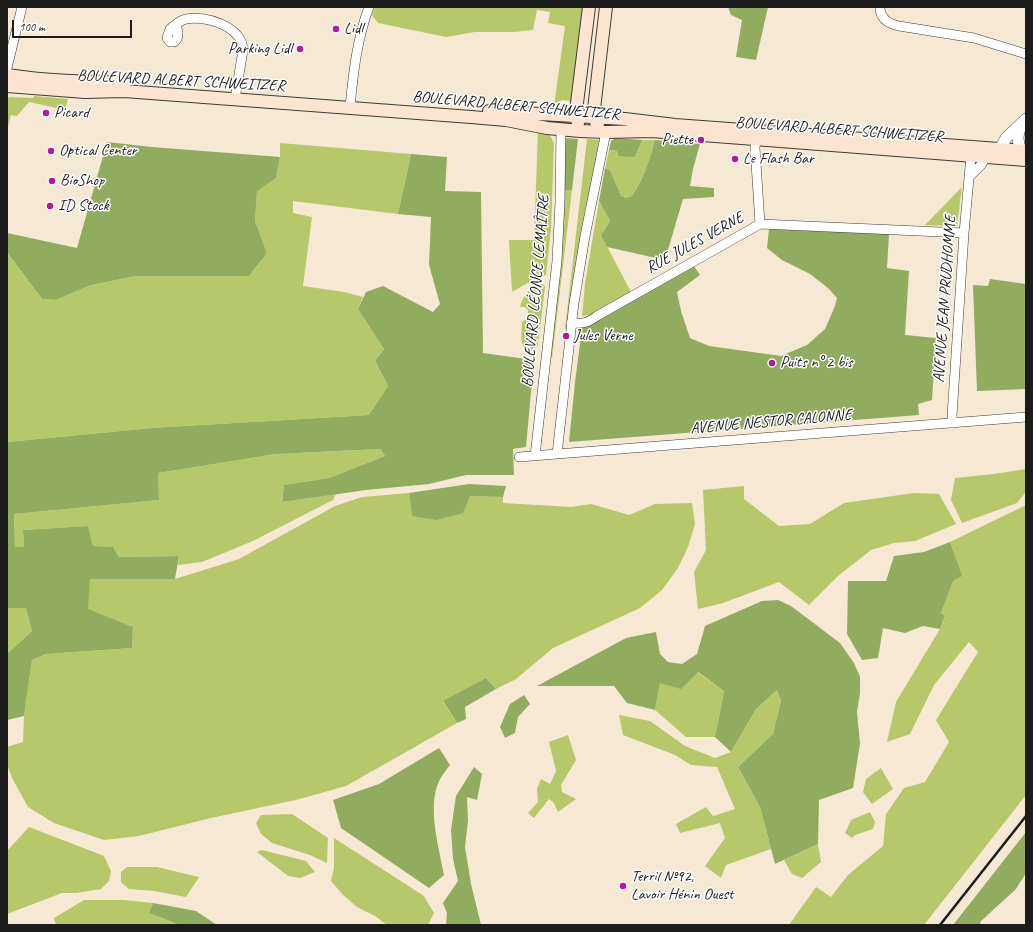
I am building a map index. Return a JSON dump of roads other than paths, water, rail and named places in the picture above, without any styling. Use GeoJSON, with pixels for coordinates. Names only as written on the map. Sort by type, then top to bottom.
{"type":"FeatureCollection","features":[{"type":"Feature","properties":{"kind":"main road"},"geometry":{"type":"LineString","coordinates":[[572,124],[589,7]]}},
{"type":"Feature","properties":{"kind":"main road"},"geometry":{"type":"LineString","coordinates":[[600,125],[594,109],[606,7]]}},
{"type":"Feature","properties":{"kind":"main road","name":"BOULEVARD ALBERT SCHWEITZER"},"geometry":{"type":"LineString","coordinates":[[7,75],[78,82],[125,83],[236,95],[572,124],[600,125],[651,131],[756,135],[1001,151],[1023,155]]}},
{"type":"Feature","properties":{"kind":"main road","name":"BOULEVARD ALBERT SCHWEITZER"},"geometry":{"type":"LineString","coordinates":[[7,86],[85,92],[124,91],[236,95]]}},
{"type":"Feature","properties":{"kind":"main road","name":"BOULEVARD ALBERT SCHWEITZER"},"geometry":{"type":"LineString","coordinates":[[351,104],[506,120],[600,125],[654,125],[664,123],[756,135],[971,156],[986,157],[1023,155]]}},
{"type":"Feature","properties":{"kind":"street"},"geometry":{"type":"LineString","coordinates":[[7,68],[22,7]]}},
{"type":"Feature","properties":{"kind":"street"},"geometry":{"type":"LineString","coordinates":[[351,104],[358,42],[368,7]]}},
{"type":"Feature","properties":{"kind":"street"},"geometry":{"type":"LineString","coordinates":[[880,7],[882,15],[890,24],[974,38],[1026,54]]}},
{"type":"Feature","properties":{"kind":"street"},"geometry":{"type":"LineString","coordinates":[[176,25],[181,20],[195,18],[219,23],[236,32],[242,41],[243,50],[236,95]]}},
{"type":"Feature","properties":{"kind":"street"},"geometry":{"type":"LineString","coordinates":[[1001,151],[1006,138],[1024,122]]}},
{"type":"Feature","properties":{"kind":"street"},"geometry":{"type":"LineString","coordinates":[[1023,155],[1018,142],[1017,134],[1024,122]]}},
{"type":"Feature","properties":{"kind":"street","name":"BOULEVARD LÉONCE LEMAÎTRE"},"geometry":{"type":"LineString","coordinates":[[535,456],[557,261],[560,202],[572,124]]}},
{"type":"Feature","properties":{"kind":"street"},"geometry":{"type":"LineString","coordinates":[[557,454],[571,322],[585,236],[600,125]]}},
{"type":"Feature","properties":{"kind":"street"},"geometry":{"type":"LineString","coordinates":[[756,135],[760,224]]}},
{"type":"Feature","properties":{"kind":"street"},"geometry":{"type":"LineString","coordinates":[[971,156],[975,150],[1001,151]]}},
{"type":"Feature","properties":{"kind":"street"},"geometry":{"type":"LineString","coordinates":[[969,177],[981,165],[988,153],[1001,151]]}},
{"type":"Feature","properties":{"kind":"street","name":"AVENUE JEAN PRUDHOMME"},"geometry":{"type":"LineString","coordinates":[[952,423],[967,186],[971,156]]}},
{"type":"Feature","properties":{"kind":"street","name":"RUE JULES VERNE"},"geometry":{"type":"LineString","coordinates":[[571,322],[583,324],[591,321],[604,312],[760,224],[964,233]]}},
{"type":"Feature","properties":{"kind":"street","name":"AVENUE NESTOR CALONNE"},"geometry":{"type":"LineString","coordinates":[[519,457],[1026,417]]}},
{"type":"Feature","properties":{"kind":"railway"},"geometry":{"type":"LineString","coordinates":[[940,925],[1026,816]]}},
{"type":"Feature","properties":{"kind":"place","name":"Lidl"},"geometry":{"type":"Point","coordinates":[336,29]}},
{"type":"Feature","properties":{"kind":"place","name":"Parking Lidl"},"geometry":{"type":"Point","coordinates":[300,49]}},
{"type":"Feature","properties":{"kind":"place","name":"Picard"},"geometry":{"type":"Point","coordinates":[46,113]}},
{"type":"Feature","properties":{"kind":"place","name":"Piette"},"geometry":{"type":"Point","coordinates":[701,140]}},
{"type":"Feature","properties":{"kind":"place","name":"Optical Center"},"geometry":{"type":"Point","coordinates":[51,151]}},
{"type":"Feature","properties":{"kind":"place","name":"Le Flash Bar"},"geometry":{"type":"Point","coordinates":[735,159]}},
{"type":"Feature","properties":{"kind":"place","name":"BioShop"},"geometry":{"type":"Point","coordinates":[52,181]}},
{"type":"Feature","properties":{"kind":"place","name":"ID Stock"},"geometry":{"type":"Point","coordinates":[50,206]}},
{"type":"Feature","properties":{"kind":"place","name":"Jules Verne"},"geometry":{"type":"Point","coordinates":[566,336]}},
{"type":"Feature","properties":{"kind":"place","name":"Puits n° 2 bis"},"geometry":{"type":"Point","coordinates":[772,363]}},
{"type":"Feature","properties":{"kind":"place","name":"Terril №92, Lavoir Hénin Ouest"},"geometry":{"type":"Point","coordinates":[623,886]}}]}
